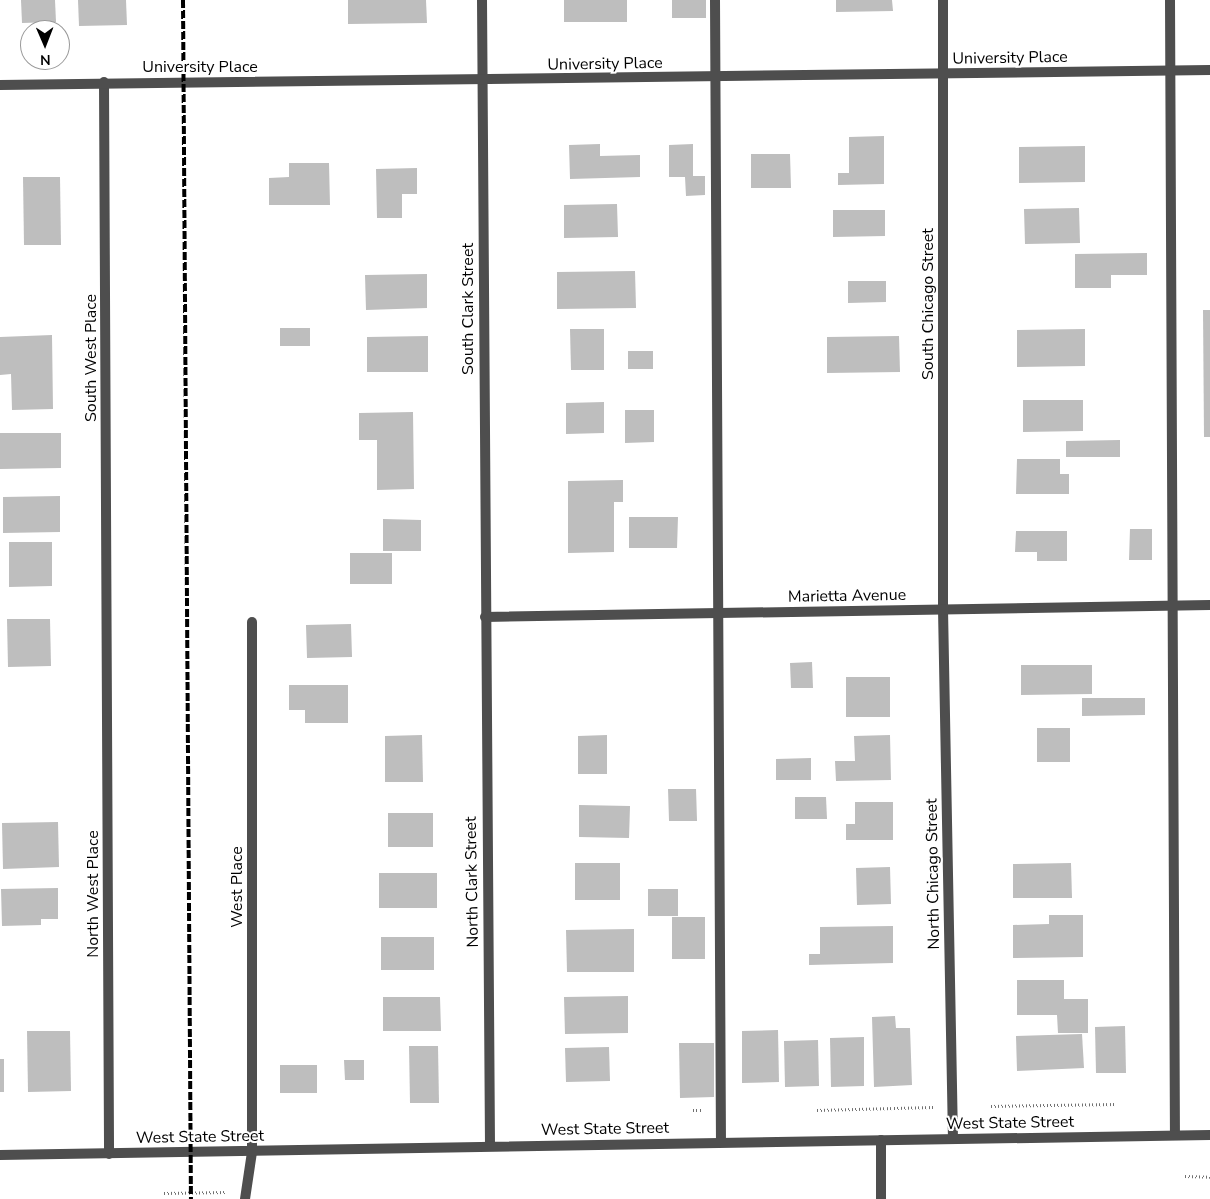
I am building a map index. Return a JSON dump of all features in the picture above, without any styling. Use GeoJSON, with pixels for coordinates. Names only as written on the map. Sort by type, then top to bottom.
{"type":"FeatureCollection","features":[{"type":"Feature","properties":{"kind":"street","name":"South Clark Street"},"geometry":{"type":"LineString","coordinates":[[482,0],[485,617]]}},
{"type":"Feature","properties":{"kind":"street"},"geometry":{"type":"LineString","coordinates":[[715,0],[721,1142]]}},
{"type":"Feature","properties":{"kind":"street","name":"South Chicago Street"},"geometry":{"type":"LineString","coordinates":[[943,0],[943,609]]}},
{"type":"Feature","properties":{"kind":"street"},"geometry":{"type":"LineString","coordinates":[[1170,0],[1175,1135]]}},
{"type":"Feature","properties":{"kind":"street","name":"University Place"},"geometry":{"type":"LineString","coordinates":[[0,85],[104,82],[482,81],[1210,70]]}},
{"type":"Feature","properties":{"kind":"street","name":"South West Place"},"geometry":{"type":"LineString","coordinates":[[104,82],[107,635]]}},
{"type":"Feature","properties":{"kind":"street","name":"Marietta Avenue"},"geometry":{"type":"LineString","coordinates":[[485,617],[1210,605]]}},
{"type":"Feature","properties":{"kind":"street","name":"North Chicago Street"},"geometry":{"type":"LineString","coordinates":[[943,609],[954,1139]]}},
{"type":"Feature","properties":{"kind":"street","name":"North Clark Street"},"geometry":{"type":"LineString","coordinates":[[485,617],[490,1146]]}},
{"type":"Feature","properties":{"kind":"street","name":"West Place"},"geometry":{"type":"LineString","coordinates":[[245,1196],[252,1152],[252,622]]}},
{"type":"Feature","properties":{"kind":"street","name":"North West Place"},"geometry":{"type":"LineString","coordinates":[[107,635],[109,1154]]}},
{"type":"Feature","properties":{"kind":"street","name":"West State Street"},"geometry":{"type":"LineString","coordinates":[[0,1155],[1210,1135]]}},
{"type":"Feature","properties":{"kind":"street"},"geometry":{"type":"LineString","coordinates":[[881,1140],[881,1199]]}},
{"type":"Feature","properties":{"kind":"path"},"geometry":{"type":"LineString","coordinates":[[990,1106],[1117,1104]]}},
{"type":"Feature","properties":{"kind":"path"},"geometry":{"type":"LineString","coordinates":[[817,1110],[953,1106]]}},
{"type":"Feature","properties":{"kind":"path"},"geometry":{"type":"LineString","coordinates":[[1185,1176],[1210,1177]]}},
{"type":"Feature","properties":{"kind":"path"},"geometry":{"type":"LineString","coordinates":[[164,1193],[245,1196]]}},
{"type":"Feature","properties":{"kind":"building"},"geometry":{"type":"Polygon","coordinates":[[[21,0],[55,0],[56,20],[22,20],[21,0]]]}},
{"type":"Feature","properties":{"kind":"building"},"geometry":{"type":"Polygon","coordinates":[[[78,0],[126,0],[127,25],[79,26],[78,0]]]}},
{"type":"Feature","properties":{"kind":"building"},"geometry":{"type":"Polygon","coordinates":[[[348,0],[426,0],[427,23],[348,24],[348,0]]]}},
{"type":"Feature","properties":{"kind":"building"},"geometry":{"type":"Polygon","coordinates":[[[564,0],[627,0],[627,22],[564,22],[564,0]]]}},
{"type":"Feature","properties":{"kind":"building"},"geometry":{"type":"Polygon","coordinates":[[[672,0],[706,0],[706,18],[672,18],[672,0]]]}},
{"type":"Feature","properties":{"kind":"building"},"geometry":{"type":"Polygon","coordinates":[[[836,0],[892,0],[893,11],[836,12],[836,0]]]}},
{"type":"Feature","properties":{"kind":"building"},"geometry":{"type":"Polygon","coordinates":[[[884,136],[884,184],[838,185],[838,173],[849,173],[849,137],[884,136]]]}},
{"type":"Feature","properties":{"kind":"building"},"geometry":{"type":"Polygon","coordinates":[[[600,144],[600,156],[640,155],[640,177],[570,179],[569,145],[600,144]]]}},
{"type":"Feature","properties":{"kind":"building"},"geometry":{"type":"Polygon","coordinates":[[[693,144],[693,176],[705,176],[705,195],[686,196],[685,177],[669,177],[669,145],[693,144]]]}},
{"type":"Feature","properties":{"kind":"building"},"geometry":{"type":"Polygon","coordinates":[[[1085,146],[1085,182],[1019,183],[1019,147],[1085,146]]]}},
{"type":"Feature","properties":{"kind":"building"},"geometry":{"type":"Polygon","coordinates":[[[751,154],[790,154],[791,188],[751,188],[751,154]]]}},
{"type":"Feature","properties":{"kind":"building"},"geometry":{"type":"Polygon","coordinates":[[[289,163],[329,163],[330,205],[269,205],[269,178],[289,177],[289,163]]]}},
{"type":"Feature","properties":{"kind":"building"},"geometry":{"type":"Polygon","coordinates":[[[417,168],[417,194],[402,194],[402,218],[377,218],[376,169],[417,168]]]}},
{"type":"Feature","properties":{"kind":"building"},"geometry":{"type":"Polygon","coordinates":[[[23,177],[60,177],[61,245],[24,245],[23,177]]]}},
{"type":"Feature","properties":{"kind":"building"},"geometry":{"type":"Polygon","coordinates":[[[617,204],[618,237],[564,238],[564,205],[617,204]]]}},
{"type":"Feature","properties":{"kind":"building"},"geometry":{"type":"Polygon","coordinates":[[[1079,208],[1080,243],[1025,244],[1024,209],[1079,208]]]}},
{"type":"Feature","properties":{"kind":"building"},"geometry":{"type":"Polygon","coordinates":[[[833,210],[885,210],[885,236],[833,237],[833,210]]]}},
{"type":"Feature","properties":{"kind":"building"},"geometry":{"type":"Polygon","coordinates":[[[1147,253],[1147,275],[1111,275],[1111,288],[1075,288],[1075,254],[1147,253]]]}},
{"type":"Feature","properties":{"kind":"building"},"geometry":{"type":"Polygon","coordinates":[[[635,271],[636,308],[557,309],[557,272],[635,271]]]}},
{"type":"Feature","properties":{"kind":"building"},"geometry":{"type":"Polygon","coordinates":[[[427,274],[427,308],[366,310],[365,275],[427,274]]]}},
{"type":"Feature","properties":{"kind":"building"},"geometry":{"type":"Polygon","coordinates":[[[848,281],[886,281],[886,302],[848,303],[848,281]]]}},
{"type":"Feature","properties":{"kind":"building"},"geometry":{"type":"Polygon","coordinates":[[[1203,310],[1210,310],[1210,437],[1204,437],[1203,310]]]}},
{"type":"Feature","properties":{"kind":"building"},"geometry":{"type":"Polygon","coordinates":[[[280,328],[310,328],[310,346],[280,346],[280,328]]]}},
{"type":"Feature","properties":{"kind":"building"},"geometry":{"type":"Polygon","coordinates":[[[570,329],[604,329],[604,370],[571,370],[570,329]]]}},
{"type":"Feature","properties":{"kind":"building"},"geometry":{"type":"Polygon","coordinates":[[[1085,329],[1085,366],[1017,367],[1017,330],[1085,329]]]}},
{"type":"Feature","properties":{"kind":"building"},"geometry":{"type":"Polygon","coordinates":[[[52,335],[53,409],[12,410],[11,374],[0,375],[0,337],[52,335]]]}},
{"type":"Feature","properties":{"kind":"building"},"geometry":{"type":"Polygon","coordinates":[[[428,336],[428,372],[367,372],[367,337],[428,336]]]}},
{"type":"Feature","properties":{"kind":"building"},"geometry":{"type":"Polygon","coordinates":[[[899,336],[900,372],[827,373],[827,337],[899,336]]]}},
{"type":"Feature","properties":{"kind":"building"},"geometry":{"type":"Polygon","coordinates":[[[628,351],[653,351],[653,369],[628,369],[628,351]]]}},
{"type":"Feature","properties":{"kind":"building"},"geometry":{"type":"Polygon","coordinates":[[[1023,400],[1083,400],[1083,431],[1023,432],[1023,400]]]}},
{"type":"Feature","properties":{"kind":"building"},"geometry":{"type":"Polygon","coordinates":[[[604,402],[604,433],[566,434],[566,403],[604,402]]]}},
{"type":"Feature","properties":{"kind":"building"},"geometry":{"type":"Polygon","coordinates":[[[625,410],[654,410],[654,442],[625,443],[625,410]]]}},
{"type":"Feature","properties":{"kind":"building"},"geometry":{"type":"Polygon","coordinates":[[[413,412],[414,489],[377,490],[377,440],[359,440],[359,413],[413,412]]]}},
{"type":"Feature","properties":{"kind":"building"},"geometry":{"type":"Polygon","coordinates":[[[0,433],[61,433],[61,468],[0,469],[0,433]]]}},
{"type":"Feature","properties":{"kind":"building"},"geometry":{"type":"Polygon","coordinates":[[[1120,440],[1120,457],[1066,457],[1066,441],[1120,440]]]}},
{"type":"Feature","properties":{"kind":"building"},"geometry":{"type":"Polygon","coordinates":[[[1017,459],[1060,459],[1060,474],[1069,474],[1069,494],[1016,494],[1017,459]]]}},
{"type":"Feature","properties":{"kind":"building"},"geometry":{"type":"Polygon","coordinates":[[[623,480],[623,502],[614,502],[614,552],[568,553],[568,481],[623,480]]]}},
{"type":"Feature","properties":{"kind":"building"},"geometry":{"type":"Polygon","coordinates":[[[60,496],[60,532],[3,533],[3,497],[60,496]]]}},
{"type":"Feature","properties":{"kind":"building"},"geometry":{"type":"Polygon","coordinates":[[[629,517],[678,517],[677,548],[629,548],[629,517]]]}},
{"type":"Feature","properties":{"kind":"building"},"geometry":{"type":"Polygon","coordinates":[[[383,519],[421,520],[421,551],[383,551],[383,519]]]}},
{"type":"Feature","properties":{"kind":"building"},"geometry":{"type":"Polygon","coordinates":[[[1130,529],[1152,529],[1152,560],[1129,560],[1130,529]]]}},
{"type":"Feature","properties":{"kind":"building"},"geometry":{"type":"Polygon","coordinates":[[[1016,531],[1067,531],[1067,561],[1037,561],[1037,552],[1015,552],[1016,531]]]}},
{"type":"Feature","properties":{"kind":"building"},"geometry":{"type":"Polygon","coordinates":[[[9,542],[52,542],[52,586],[9,587],[9,542]]]}},
{"type":"Feature","properties":{"kind":"building"},"geometry":{"type":"Polygon","coordinates":[[[350,553],[392,553],[392,584],[350,584],[350,553]]]}},
{"type":"Feature","properties":{"kind":"building"},"geometry":{"type":"Polygon","coordinates":[[[7,619],[50,619],[51,666],[8,667],[7,619]]]}},
{"type":"Feature","properties":{"kind":"building"},"geometry":{"type":"Polygon","coordinates":[[[351,624],[352,657],[307,658],[306,625],[351,624]]]}},
{"type":"Feature","properties":{"kind":"building"},"geometry":{"type":"Polygon","coordinates":[[[812,662],[813,688],[791,688],[790,663],[812,662]]]}},
{"type":"Feature","properties":{"kind":"building"},"geometry":{"type":"Polygon","coordinates":[[[1021,665],[1092,665],[1092,694],[1021,695],[1021,665]]]}},
{"type":"Feature","properties":{"kind":"building"},"geometry":{"type":"Polygon","coordinates":[[[846,677],[890,677],[890,717],[846,717],[846,677]]]}},
{"type":"Feature","properties":{"kind":"building"},"geometry":{"type":"Polygon","coordinates":[[[289,685],[348,685],[348,723],[305,723],[305,710],[289,710],[289,685]]]}},
{"type":"Feature","properties":{"kind":"building"},"geometry":{"type":"Polygon","coordinates":[[[1082,698],[1145,698],[1145,715],[1082,716],[1082,698]]]}},
{"type":"Feature","properties":{"kind":"building"},"geometry":{"type":"Polygon","coordinates":[[[1037,728],[1070,728],[1070,762],[1037,762],[1037,728]]]}},
{"type":"Feature","properties":{"kind":"building"},"geometry":{"type":"Polygon","coordinates":[[[422,735],[423,782],[385,782],[385,736],[422,735]]]}},
{"type":"Feature","properties":{"kind":"building"},"geometry":{"type":"Polygon","coordinates":[[[607,735],[607,774],[578,774],[578,736],[607,735]]]}},
{"type":"Feature","properties":{"kind":"building"},"geometry":{"type":"Polygon","coordinates":[[[890,735],[891,780],[836,781],[835,761],[855,761],[854,736],[890,735]]]}},
{"type":"Feature","properties":{"kind":"building"},"geometry":{"type":"Polygon","coordinates":[[[811,758],[811,780],[776,780],[776,759],[811,758]]]}},
{"type":"Feature","properties":{"kind":"building"},"geometry":{"type":"Polygon","coordinates":[[[668,789],[696,789],[697,821],[669,821],[668,789]]]}},
{"type":"Feature","properties":{"kind":"building"},"geometry":{"type":"Polygon","coordinates":[[[795,797],[826,797],[827,819],[795,819],[795,797]]]}},
{"type":"Feature","properties":{"kind":"building"},"geometry":{"type":"Polygon","coordinates":[[[855,802],[893,802],[893,840],[846,840],[846,824],[855,824],[855,802]]]}},
{"type":"Feature","properties":{"kind":"building"},"geometry":{"type":"Polygon","coordinates":[[[579,805],[630,806],[629,838],[579,837],[579,805]]]}},
{"type":"Feature","properties":{"kind":"building"},"geometry":{"type":"Polygon","coordinates":[[[388,813],[433,813],[433,847],[388,847],[388,813]]]}},
{"type":"Feature","properties":{"kind":"building"},"geometry":{"type":"Polygon","coordinates":[[[58,822],[59,867],[3,869],[2,823],[58,822]]]}},
{"type":"Feature","properties":{"kind":"building"},"geometry":{"type":"Polygon","coordinates":[[[575,863],[620,863],[620,900],[575,900],[575,863]]]}},
{"type":"Feature","properties":{"kind":"building"},"geometry":{"type":"Polygon","coordinates":[[[1071,863],[1072,898],[1013,898],[1013,864],[1071,863]]]}},
{"type":"Feature","properties":{"kind":"building"},"geometry":{"type":"Polygon","coordinates":[[[890,867],[891,904],[857,905],[856,868],[890,867]]]}},
{"type":"Feature","properties":{"kind":"building"},"geometry":{"type":"Polygon","coordinates":[[[379,873],[437,873],[437,908],[379,908],[379,873]]]}},
{"type":"Feature","properties":{"kind":"building"},"geometry":{"type":"Polygon","coordinates":[[[58,888],[58,919],[41,919],[41,925],[2,926],[1,889],[58,888]]]}},
{"type":"Feature","properties":{"kind":"building"},"geometry":{"type":"Polygon","coordinates":[[[648,889],[678,889],[678,916],[648,916],[648,889]]]}},
{"type":"Feature","properties":{"kind":"building"},"geometry":{"type":"Polygon","coordinates":[[[1049,915],[1083,915],[1083,957],[1013,958],[1013,925],[1049,924],[1049,915]]]}},
{"type":"Feature","properties":{"kind":"building"},"geometry":{"type":"Polygon","coordinates":[[[672,917],[705,917],[705,959],[672,959],[672,917]]]}},
{"type":"Feature","properties":{"kind":"building"},"geometry":{"type":"Polygon","coordinates":[[[893,926],[893,963],[809,965],[809,954],[820,954],[820,927],[893,926]]]}},
{"type":"Feature","properties":{"kind":"building"},"geometry":{"type":"Polygon","coordinates":[[[634,929],[634,972],[567,972],[566,930],[634,929]]]}},
{"type":"Feature","properties":{"kind":"building"},"geometry":{"type":"Polygon","coordinates":[[[381,937],[434,937],[434,970],[381,970],[381,937]]]}},
{"type":"Feature","properties":{"kind":"building"},"geometry":{"type":"Polygon","coordinates":[[[1017,980],[1064,980],[1064,999],[1088,999],[1088,1033],[1058,1033],[1057,1015],[1017,1015],[1017,980]]]}},
{"type":"Feature","properties":{"kind":"building"},"geometry":{"type":"Polygon","coordinates":[[[628,996],[628,1033],[565,1034],[564,997],[628,996]]]}},
{"type":"Feature","properties":{"kind":"building"},"geometry":{"type":"Polygon","coordinates":[[[383,997],[440,997],[441,1031],[383,1031],[383,997]]]}},
{"type":"Feature","properties":{"kind":"building"},"geometry":{"type":"Polygon","coordinates":[[[895,1016],[896,1028],[910,1028],[912,1085],[874,1087],[872,1017],[895,1016]]]}},
{"type":"Feature","properties":{"kind":"building"},"geometry":{"type":"Polygon","coordinates":[[[1125,1026],[1126,1073],[1096,1073],[1095,1027],[1125,1026]]]}},
{"type":"Feature","properties":{"kind":"building"},"geometry":{"type":"Polygon","coordinates":[[[778,1030],[779,1082],[742,1083],[742,1031],[778,1030]]]}},
{"type":"Feature","properties":{"kind":"building"},"geometry":{"type":"Polygon","coordinates":[[[27,1031],[70,1031],[71,1091],[28,1092],[27,1031]]]}},
{"type":"Feature","properties":{"kind":"building"},"geometry":{"type":"Polygon","coordinates":[[[1082,1034],[1084,1068],[1017,1071],[1016,1036],[1082,1034]]]}},
{"type":"Feature","properties":{"kind":"building"},"geometry":{"type":"Polygon","coordinates":[[[864,1037],[864,1086],[831,1087],[830,1038],[864,1037]]]}},
{"type":"Feature","properties":{"kind":"building"},"geometry":{"type":"Polygon","coordinates":[[[818,1040],[819,1086],[785,1087],[784,1041],[818,1040]]]}},
{"type":"Feature","properties":{"kind":"building"},"geometry":{"type":"Polygon","coordinates":[[[679,1043],[714,1043],[714,1097],[680,1098],[679,1043]]]}},
{"type":"Feature","properties":{"kind":"building"},"geometry":{"type":"Polygon","coordinates":[[[409,1046],[438,1046],[439,1103],[410,1103],[409,1046]]]}},
{"type":"Feature","properties":{"kind":"building"},"geometry":{"type":"Polygon","coordinates":[[[609,1047],[610,1081],[566,1082],[565,1048],[609,1047]]]}},
{"type":"Feature","properties":{"kind":"building"},"geometry":{"type":"Polygon","coordinates":[[[0,1059],[4,1059],[4,1092],[0,1092],[0,1059]]]}},
{"type":"Feature","properties":{"kind":"building"},"geometry":{"type":"Polygon","coordinates":[[[344,1060],[364,1060],[364,1080],[345,1080],[344,1060]]]}},
{"type":"Feature","properties":{"kind":"building"},"geometry":{"type":"Polygon","coordinates":[[[280,1065],[317,1065],[317,1093],[280,1093],[280,1065]]]}},
{"type":"Feature","properties":{"kind":"railway"},"geometry":{"type":"LineString","coordinates":[[183,0],[191,1199]]}}]}
